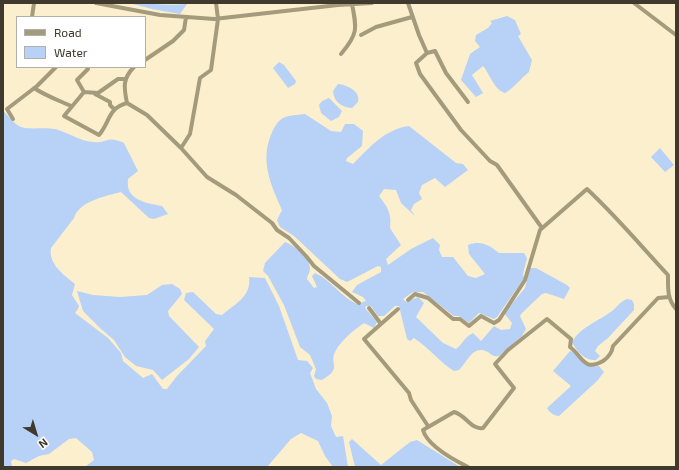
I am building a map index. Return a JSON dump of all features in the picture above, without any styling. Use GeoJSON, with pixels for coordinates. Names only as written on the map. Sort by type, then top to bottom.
{"type":"FeatureCollection","features":[{"type":"Feature","properties":{"kind":"street"},"geometry":{"type":"LineString","coordinates":[[32,16],[34,3]]}},
{"type":"Feature","properties":{"kind":"street"},"geometry":{"type":"LineString","coordinates":[[96,3],[131,11],[186,17],[218,18],[372,3]]}},
{"type":"Feature","properties":{"kind":"street"},"geometry":{"type":"LineString","coordinates":[[181,148],[190,134],[200,78],[211,70],[218,18],[216,3]]}},
{"type":"Feature","properties":{"kind":"street"},"geometry":{"type":"LineString","coordinates":[[408,3],[412,17],[427,52]]}},
{"type":"Feature","properties":{"kind":"street"},"geometry":{"type":"LineString","coordinates":[[634,3],[676,34]]}},
{"type":"Feature","properties":{"kind":"street"},"geometry":{"type":"LineString","coordinates":[[341,54],[352,41],[355,32],[352,4]]}},
{"type":"Feature","properties":{"kind":"street"},"geometry":{"type":"LineString","coordinates":[[130,16],[131,11]]}},
{"type":"Feature","properties":{"kind":"street"},"geometry":{"type":"LineString","coordinates":[[146,59],[173,41],[184,30],[186,17]]}},
{"type":"Feature","properties":{"kind":"street"},"geometry":{"type":"LineString","coordinates":[[361,35],[376,27],[412,17]]}},
{"type":"Feature","properties":{"kind":"street"},"geometry":{"type":"LineString","coordinates":[[468,102],[446,73],[435,51],[427,52],[416,63],[420,74],[461,130],[490,161],[497,165],[529,213],[542,228]]}},
{"type":"Feature","properties":{"kind":"street"},"geometry":{"type":"LineString","coordinates":[[13,119],[7,109],[34,88],[55,68]]}},
{"type":"Feature","properties":{"kind":"street"},"geometry":{"type":"LineString","coordinates":[[88,68],[77,80],[84,92],[95,94],[110,102],[110,105],[114,109]]}},
{"type":"Feature","properties":{"kind":"street"},"geometry":{"type":"LineString","coordinates":[[126,104],[123,86],[125,79],[132,68]]}},
{"type":"Feature","properties":{"kind":"street"},"geometry":{"type":"LineString","coordinates":[[95,94],[118,79],[125,79]]}},
{"type":"Feature","properties":{"kind":"street"},"geometry":{"type":"LineString","coordinates":[[34,88],[46,96],[71,106]]}},
{"type":"Feature","properties":{"kind":"street"},"geometry":{"type":"LineString","coordinates":[[84,92],[64,116],[99,136],[108,123],[112,111],[118,106],[126,104],[147,115],[181,148],[207,178],[236,196],[272,223],[276,230],[289,238],[314,266],[360,303]]}},
{"type":"Feature","properties":{"kind":"street"},"geometry":{"type":"LineString","coordinates":[[408,300],[415,294],[428,298],[452,319],[460,319],[469,326],[481,316],[494,323],[499,320],[525,280],[542,228],[588,188],[617,216],[628,233],[668,275],[667,291],[671,304],[676,309]]}},
{"type":"Feature","properties":{"kind":"street"},"geometry":{"type":"LineString","coordinates":[[468,467],[453,460],[425,435],[423,430],[454,412],[461,414],[473,427],[483,428],[514,388],[495,364],[508,350],[547,319],[571,339],[570,347],[580,358],[587,364],[594,365],[605,360],[612,353],[612,346],[658,298],[669,297]]}},
{"type":"Feature","properties":{"kind":"street"},"geometry":{"type":"LineString","coordinates":[[369,308],[381,324]]}},
{"type":"Feature","properties":{"kind":"street"},"geometry":{"type":"LineString","coordinates":[[398,309],[364,339],[409,393],[411,400],[428,426]]}},
{"type":"Feature","properties":{"kind":"water"},"geometry":{"type":"Polygon","coordinates":[[[129,3],[173,5],[187,4],[180,14],[129,3]]]}},
{"type":"Feature","properties":{"kind":"water"},"geometry":{"type":"Polygon","coordinates":[[[507,16],[515,20],[521,34],[518,36],[532,60],[529,72],[505,93],[498,89],[483,66],[472,75],[483,93],[476,97],[461,80],[470,54],[480,47],[475,41],[476,35],[488,28],[492,23],[490,21],[507,16]]]}},
{"type":"Feature","properties":{"kind":"water"},"geometry":{"type":"Polygon","coordinates":[[[279,62],[284,65],[296,81],[295,84],[288,88],[273,68],[279,62]]]}},
{"type":"Feature","properties":{"kind":"water"},"geometry":{"type":"Polygon","coordinates":[[[338,84],[349,87],[357,95],[358,102],[352,108],[341,105],[335,98],[333,91],[338,84]]]}},
{"type":"Feature","properties":{"kind":"water"},"geometry":{"type":"Polygon","coordinates":[[[329,98],[342,111],[339,117],[331,121],[321,113],[319,105],[322,101],[329,98]]]}},
{"type":"Feature","properties":{"kind":"water"},"geometry":{"type":"Polygon","coordinates":[[[3,111],[21,127],[55,129],[88,141],[102,142],[113,140],[124,143],[138,171],[128,179],[130,192],[133,196],[143,202],[162,206],[168,214],[154,219],[149,218],[121,192],[94,200],[81,207],[51,248],[54,264],[75,284],[72,295],[79,306],[75,313],[108,338],[121,353],[123,361],[143,378],[152,374],[163,389],[167,389],[177,376],[206,346],[205,341],[214,329],[184,300],[186,293],[193,292],[216,314],[222,315],[242,299],[248,289],[249,277],[265,278],[279,306],[298,360],[307,361],[313,368],[310,373],[316,389],[327,403],[332,416],[331,426],[336,437],[343,436],[348,467],[333,467],[325,456],[318,441],[301,433],[291,439],[267,467],[85,467],[94,460],[92,452],[76,438],[69,439],[49,454],[39,456],[26,463],[14,459],[11,461],[12,467],[3,467],[3,111]]]}},
{"type":"Feature","properties":{"kind":"water"},"geometry":{"type":"Polygon","coordinates":[[[305,114],[331,131],[341,132],[345,124],[354,124],[363,131],[362,146],[347,158],[346,161],[353,164],[371,146],[385,135],[400,128],[409,126],[456,163],[463,164],[468,170],[445,187],[435,178],[422,185],[419,193],[422,199],[414,204],[411,210],[415,216],[401,203],[396,190],[384,189],[379,196],[388,210],[390,228],[401,245],[386,259],[388,265],[411,249],[433,238],[440,245],[439,250],[442,257],[453,257],[468,276],[476,278],[485,274],[469,254],[468,245],[481,243],[499,253],[524,253],[527,258],[523,274],[524,278],[497,317],[494,319],[479,313],[469,323],[459,316],[454,316],[423,292],[413,292],[403,299],[406,302],[418,297],[424,303],[416,317],[443,343],[456,349],[468,336],[473,333],[481,341],[494,326],[501,330],[510,329],[512,323],[504,313],[525,288],[530,268],[536,268],[567,285],[570,288],[564,299],[546,293],[542,294],[520,316],[526,329],[522,336],[499,356],[494,356],[483,350],[478,350],[471,355],[459,370],[454,371],[414,338],[410,341],[407,339],[399,306],[395,306],[384,316],[378,316],[371,306],[366,306],[365,308],[377,322],[374,328],[364,323],[344,339],[335,352],[333,360],[334,369],[332,372],[322,380],[316,379],[314,376],[316,369],[310,355],[300,347],[284,305],[268,276],[263,271],[265,263],[285,242],[298,249],[308,261],[310,270],[307,279],[314,288],[317,287],[312,276],[315,273],[357,304],[366,301],[363,297],[352,292],[357,285],[381,272],[381,267],[378,266],[347,282],[340,279],[294,236],[280,227],[277,220],[282,210],[268,171],[267,151],[269,141],[274,128],[282,119],[288,116],[305,114]]]}},
{"type":"Feature","properties":{"kind":"water"},"geometry":{"type":"Polygon","coordinates":[[[660,148],[674,165],[665,172],[651,157],[660,148]]]}},
{"type":"Feature","properties":{"kind":"water"},"geometry":{"type":"Polygon","coordinates":[[[172,284],[180,289],[182,294],[168,311],[169,316],[199,347],[189,359],[162,380],[153,370],[136,366],[125,357],[114,340],[83,311],[77,291],[93,295],[120,297],[147,295],[162,285],[172,284]]]}},
{"type":"Feature","properties":{"kind":"water"},"geometry":{"type":"Polygon","coordinates":[[[627,299],[632,300],[634,310],[608,338],[598,346],[595,351],[600,356],[596,360],[592,360],[582,355],[572,342],[575,337],[585,328],[607,315],[627,299]]]}},
{"type":"Feature","properties":{"kind":"water"},"geometry":{"type":"Polygon","coordinates":[[[570,351],[575,353],[587,365],[599,366],[604,372],[597,381],[559,416],[557,416],[552,414],[547,408],[571,386],[553,371],[570,351]]]}},
{"type":"Feature","properties":{"kind":"water"},"geometry":{"type":"Polygon","coordinates":[[[352,439],[381,465],[410,442],[417,440],[460,467],[355,467],[349,442],[352,439]]]}}]}
